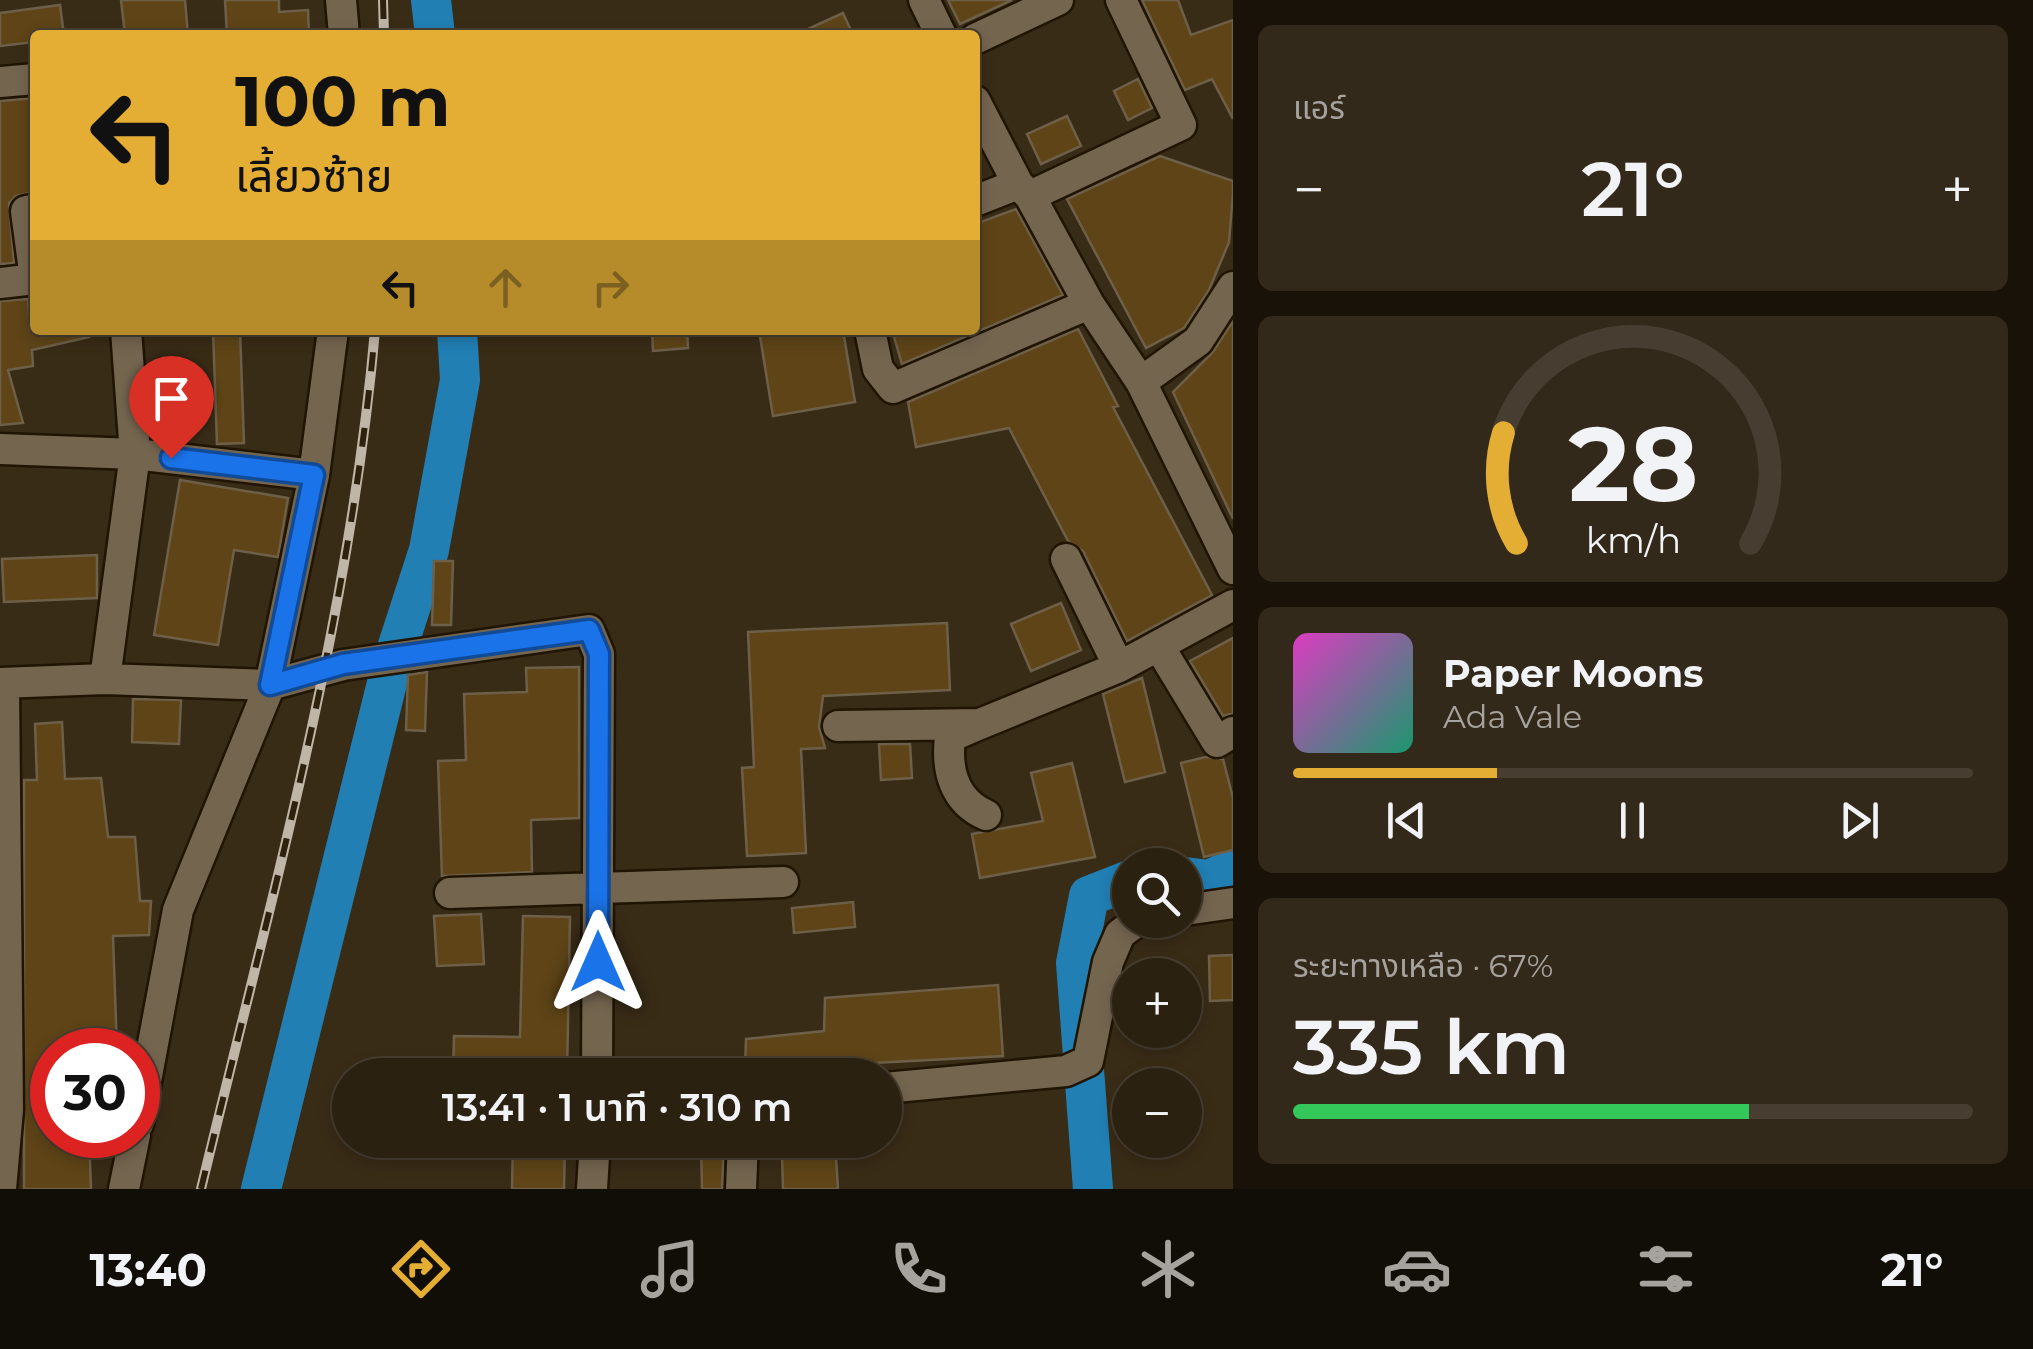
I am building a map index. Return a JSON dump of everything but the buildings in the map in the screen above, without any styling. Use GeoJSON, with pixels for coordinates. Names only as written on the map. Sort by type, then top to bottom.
{"type":"FeatureCollection","features":[{"type":"Feature","properties":{"kind":"street"},"geometry":{"type":"LineString","coordinates":[[341,0],[344,30]]}},
{"type":"Feature","properties":{"kind":"street"},"geometry":{"type":"LineString","coordinates":[[924,0],[939,30]]}},
{"type":"Feature","properties":{"kind":"street"},"geometry":{"type":"LineString","coordinates":[[980,37],[1058,0]]}},
{"type":"Feature","properties":{"kind":"street"},"geometry":{"type":"LineString","coordinates":[[980,201],[1024,190],[1181,125],[1122,0]]}},
{"type":"Feature","properties":{"kind":"street"},"geometry":{"type":"LineString","coordinates":[[0,82],[30,80]]}},
{"type":"Feature","properties":{"kind":"street"},"geometry":{"type":"LineString","coordinates":[[980,109],[1089,304],[1142,382],[1233,569]]}},
{"type":"Feature","properties":{"kind":"street"},"geometry":{"type":"LineString","coordinates":[[30,210],[26,210],[30,244]]}},
{"type":"Feature","properties":{"kind":"street"},"geometry":{"type":"LineString","coordinates":[[0,283],[30,279]]}},
{"type":"Feature","properties":{"kind":"street"},"geometry":{"type":"LineString","coordinates":[[1142,382],[1198,342],[1233,288]]}},
{"type":"Feature","properties":{"kind":"street"},"geometry":{"type":"LineString","coordinates":[[871,335],[878,370],[892,388],[1089,304]]}},
{"type":"Feature","properties":{"kind":"street"},"geometry":{"type":"LineString","coordinates":[[106,679],[135,454],[126,335]]}},
{"type":"Feature","properties":{"kind":"street"},"geometry":{"type":"LineString","coordinates":[[156,1028],[178,910],[270,685],[314,475],[332,335]]}},
{"type":"Feature","properties":{"kind":"street"},"geometry":{"type":"LineString","coordinates":[[0,449],[135,454],[314,475]]}},
{"type":"Feature","properties":{"kind":"street"},"geometry":{"type":"LineString","coordinates":[[1066,559],[1119,668]]}},
{"type":"Feature","properties":{"kind":"street"},"geometry":{"type":"LineString","coordinates":[[986,815],[972,808],[959,794],[948,756],[950,737],[1119,668],[1233,604]]}},
{"type":"Feature","properties":{"kind":"street"},"geometry":{"type":"LineString","coordinates":[[2,1189],[8,1110],[2,683],[106,679],[270,685],[343,664],[589,630],[599,654],[597,1058]]}},
{"type":"Feature","properties":{"kind":"street"},"geometry":{"type":"LineString","coordinates":[[1160,648],[1217,742],[1233,732]]}},
{"type":"Feature","properties":{"kind":"street"},"geometry":{"type":"LineString","coordinates":[[838,726],[980,724]]}},
{"type":"Feature","properties":{"kind":"street"},"geometry":{"type":"LineString","coordinates":[[450,894],[783,882]]}},
{"type":"Feature","properties":{"kind":"street"},"geometry":{"type":"LineString","coordinates":[[1202,908],[1233,903]]}},
{"type":"Feature","properties":{"kind":"street"},"geometry":{"type":"LineString","coordinates":[[902,1086],[1079,1065],[1118,938]]}},
{"type":"Feature","properties":{"kind":"street"},"geometry":{"type":"LineString","coordinates":[[124,1189],[130,1158]]}},
{"type":"Feature","properties":{"kind":"street"},"geometry":{"type":"LineString","coordinates":[[592,1189],[594,1158]]}},
{"type":"Feature","properties":{"kind":"street"},"geometry":{"type":"LineString","coordinates":[[741,1189],[742,1158]]}},
{"type":"Feature","properties":{"kind":"waterway"},"geometry":{"type":"LineString","coordinates":[[431,0],[434,30]]}},
{"type":"Feature","properties":{"kind":"waterway"},"geometry":{"type":"LineString","coordinates":[[261,1189],[391,667],[429,550],[460,380],[457,335]]}},
{"type":"Feature","properties":{"kind":"waterway"},"geometry":{"type":"LineString","coordinates":[[1202,879],[1209,880],[1233,869]]}},
{"type":"Feature","properties":{"kind":"waterway"},"geometry":{"type":"LineString","coordinates":[[1093,1189],[1076,963],[1089,896],[1112,887]]}},
{"type":"Feature","properties":{"kind":"railway"},"geometry":{"type":"LineString","coordinates":[[383,0],[384,30]]}},
{"type":"Feature","properties":{"kind":"railway"},"geometry":{"type":"LineString","coordinates":[[201,1189],[327,655],[347,547],[374,335]]}},
{"type":"Feature","properties":{"kind":"route"},"geometry":{"type":"LineString","coordinates":[[171,458],[314,475],[270,685],[343,664],[589,630],[599,654],[598,962]]}}]}
